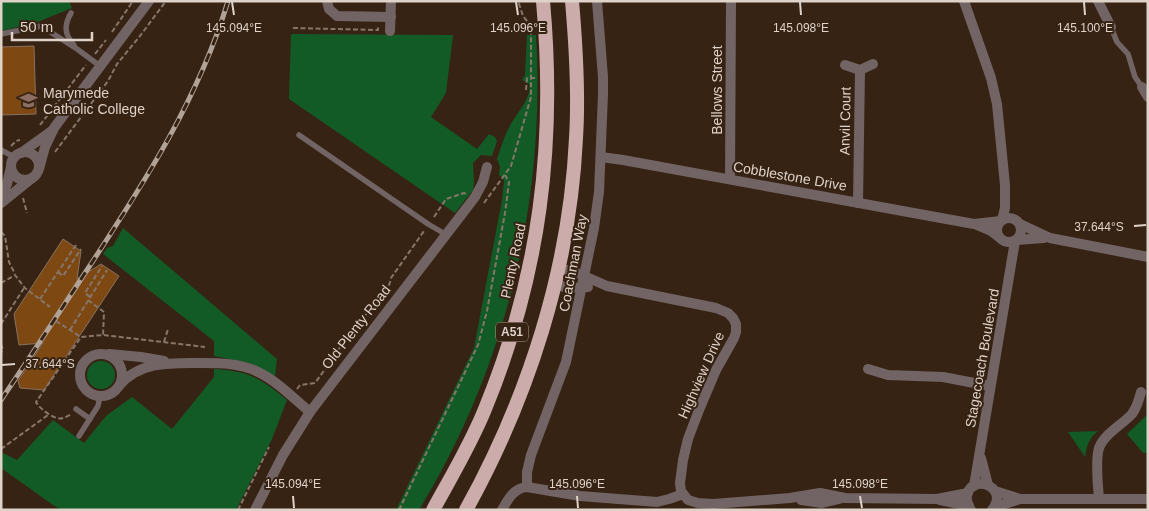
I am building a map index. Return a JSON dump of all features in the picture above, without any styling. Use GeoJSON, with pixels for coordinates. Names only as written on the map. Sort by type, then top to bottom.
{"type":"FeatureCollection","features":[{"type":"Feature","properties":{"kind":"highway","name":"Plenty Road"},"geometry":{"type":"LineString","coordinates":[[433,510],[468,446],[485,410],[521,301],[533,248],[541,198],[547,140],[548,78],[543,1]]}},
{"type":"Feature","properties":{"kind":"highway","name":"A51"},"geometry":{"type":"LineString","coordinates":[[466,510],[489,467],[523,389],[540,338],[559,268],[570,204],[576,138],[578,80],[572,1]]}},
{"type":"Feature","properties":{"kind":"street"},"geometry":{"type":"LineString","coordinates":[[1,203],[36,173],[54,128],[149,1]]}},
{"type":"Feature","properties":{"kind":"street"},"geometry":{"type":"LineString","coordinates":[[327,1],[329,9],[337,16],[391,17]]}},
{"type":"Feature","properties":{"kind":"street"},"geometry":{"type":"LineString","coordinates":[[390,31],[391,1]]}},
{"type":"Feature","properties":{"kind":"street","name":"Coachman Way"},"geometry":{"type":"LineString","coordinates":[[527,486],[527,472],[531,455],[566,362],[598,207],[603,78],[597,1]]}},
{"type":"Feature","properties":{"kind":"street","name":"Bellows Street"},"geometry":{"type":"LineString","coordinates":[[730,179],[731,1]]}},
{"type":"Feature","properties":{"kind":"street"},"geometry":{"type":"LineString","coordinates":[[964,1],[991,78],[998,104],[1005,185],[1005,208],[1002,221],[997,230],[1000,238],[1007,242],[1050,238]]}},
{"type":"Feature","properties":{"kind":"street"},"geometry":{"type":"LineString","coordinates":[[1098,1],[1111,27]]}},
{"type":"Feature","properties":{"kind":"street","name":"Anvil Court"},"geometry":{"type":"LineString","coordinates":[[845,65],[860,70],[873,64]]}},
{"type":"Feature","properties":{"kind":"street","name":"Anvil Court"},"geometry":{"type":"LineString","coordinates":[[858,202],[860,70]]}},
{"type":"Feature","properties":{"kind":"street"},"geometry":{"type":"LineString","coordinates":[[1142,87],[1148,97]]}},
{"type":"Feature","properties":{"kind":"street"},"geometry":{"type":"LineString","coordinates":[[1,198],[7,184],[11,156],[54,128]]}},
{"type":"Feature","properties":{"kind":"street"},"geometry":{"type":"LineString","coordinates":[[26,152],[34,155],[39,163],[36,173],[26,180],[19,179],[14,174],[11,156],[26,152]]}},
{"type":"Feature","properties":{"kind":"street","name":"Cobblestone Drive"},"geometry":{"type":"LineString","coordinates":[[601,157],[974,224],[991,231],[1000,238]]}},
{"type":"Feature","properties":{"kind":"street","name":"Old Plenty Road"},"geometry":{"type":"LineString","coordinates":[[255,510],[310,412],[475,197],[483,182],[487,167]]}},
{"type":"Feature","properties":{"kind":"street"},"geometry":{"type":"LineString","coordinates":[[1005,185],[1019,223],[1021,234],[1016,241]]}},
{"type":"Feature","properties":{"kind":"street"},"geometry":{"type":"LineString","coordinates":[[1002,221],[1009,218],[1050,238],[1148,257]]}},
{"type":"Feature","properties":{"kind":"street","name":"Cobblestone Drive"},"geometry":{"type":"LineString","coordinates":[[974,224],[1002,221]]}},
{"type":"Feature","properties":{"kind":"street","name":"Stagecoach Boulevard"},"geometry":{"type":"LineString","coordinates":[[1000,238],[1010,267]]}},
{"type":"Feature","properties":{"kind":"street","name":"Stagecoach Boulevard"},"geometry":{"type":"LineString","coordinates":[[970,508],[966,497],[971,489],[980,454],[990,386],[1009,284],[1010,267],[1016,241]]}},
{"type":"Feature","properties":{"kind":"street","name":"Highview Drive"},"geometry":{"type":"LineString","coordinates":[[559,268],[607,286],[716,308],[728,313],[735,322],[734,338],[716,370],[698,410],[688,439],[680,477],[680,488],[683,494]]}},
{"type":"Feature","properties":{"kind":"street","name":"Highview Drive"},"geometry":{"type":"LineString","coordinates":[[554,285],[572,288],[607,286]]}},
{"type":"Feature","properties":{"kind":"street"},"geometry":{"type":"LineString","coordinates":[[104,354],[114,358],[120,366],[122,376],[119,386]]}},
{"type":"Feature","properties":{"kind":"street"},"geometry":{"type":"LineString","coordinates":[[170,362],[154,365],[136,372],[128,376],[112,393],[100,396],[90,393],[81,382],[82,366],[86,359],[93,355],[141,357],[170,362],[225,363],[248,368],[269,379],[310,412]]}},
{"type":"Feature","properties":{"kind":"street"},"geometry":{"type":"LineString","coordinates":[[868,369],[884,374],[943,377],[990,386]]}},
{"type":"Feature","properties":{"kind":"street"},"geometry":{"type":"LineString","coordinates":[[1099,499],[1098,457],[1100,446],[1131,415],[1141,392]]}},
{"type":"Feature","properties":{"kind":"street","name":"Stagecoach Boulevard"},"geometry":{"type":"LineString","coordinates":[[980,454],[997,499],[993,508]]}},
{"type":"Feature","properties":{"kind":"street"},"geometry":{"type":"LineString","coordinates":[[936,499],[984,484],[1020,499]]}},
{"type":"Feature","properties":{"kind":"street"},"geometry":{"type":"LineString","coordinates":[[502,510],[515,492],[527,486],[580,496],[657,502],[669,500],[683,494],[692,502],[704,504],[790,498],[822,502],[845,498],[936,499],[970,508]]}},
{"type":"Feature","properties":{"kind":"street"},"geometry":{"type":"LineString","coordinates":[[993,508],[1020,499],[1148,499]]}},
{"type":"Feature","properties":{"kind":"lane"},"geometry":{"type":"LineString","coordinates":[[71,13],[66,24],[66,33],[77,49]]}},
{"type":"Feature","properties":{"kind":"lane"},"geometry":{"type":"LineString","coordinates":[[1,34],[41,26],[100,66]]}},
{"type":"Feature","properties":{"kind":"lane"},"geometry":{"type":"LineString","coordinates":[[1111,27],[1117,42],[1130,58],[1135,77],[1142,87]]}},
{"type":"Feature","properties":{"kind":"lane"},"geometry":{"type":"LineString","coordinates":[[299,135],[445,234]]}},
{"type":"Feature","properties":{"kind":"lane"},"geometry":{"type":"LineString","coordinates":[[78,436],[98,406],[100,396]]}},
{"type":"Feature","properties":{"kind":"lane"},"geometry":{"type":"LineString","coordinates":[[76,409],[90,419]]}},
{"type":"Feature","properties":{"kind":"path"},"geometry":{"type":"LineString","coordinates":[[112,32],[134,1]]}},
{"type":"Feature","properties":{"kind":"path"},"geometry":{"type":"LineString","coordinates":[[52,155],[108,81],[117,64],[166,1]]}},
{"type":"Feature","properties":{"kind":"path"},"geometry":{"type":"LineString","coordinates":[[518,1],[523,16],[531,26],[530,78]]}},
{"type":"Feature","properties":{"kind":"path"},"geometry":{"type":"LineString","coordinates":[[37,129],[107,39]]}},
{"type":"Feature","properties":{"kind":"path"},"geometry":{"type":"LineString","coordinates":[[526,90],[527,78],[548,78]]}},
{"type":"Feature","properties":{"kind":"path"},"geometry":{"type":"LineString","coordinates":[[11,156],[16,141],[23,140]]}},
{"type":"Feature","properties":{"kind":"path"},"geometry":{"type":"LineString","coordinates":[[399,510],[478,345],[487,312],[505,213],[509,182],[505,175]]}},
{"type":"Feature","properties":{"kind":"path"},"geometry":{"type":"LineString","coordinates":[[22,195],[27,213]]}},
{"type":"Feature","properties":{"kind":"path"},"geometry":{"type":"LineString","coordinates":[[1,232],[5,236],[9,262],[15,275],[25,288],[50,306]]}},
{"type":"Feature","properties":{"kind":"path"},"geometry":{"type":"LineString","coordinates":[[40,299],[76,245]]}},
{"type":"Feature","properties":{"kind":"path"},"geometry":{"type":"LineString","coordinates":[[58,272],[63,276],[81,249]]}},
{"type":"Feature","properties":{"kind":"path"},"geometry":{"type":"LineString","coordinates":[[90,297],[85,293],[102,266]]}},
{"type":"Feature","properties":{"kind":"path"},"geometry":{"type":"LineString","coordinates":[[70,330],[107,270]]}},
{"type":"Feature","properties":{"kind":"path"},"geometry":{"type":"LineString","coordinates":[[1,283],[15,275]]}},
{"type":"Feature","properties":{"kind":"path"},"geometry":{"type":"LineString","coordinates":[[1,324],[25,288]]}},
{"type":"Feature","properties":{"kind":"path"},"geometry":{"type":"LineString","coordinates":[[88,300],[104,312],[103,335]]}},
{"type":"Feature","properties":{"kind":"path"},"geometry":{"type":"LineString","coordinates":[[56,321],[81,337],[103,335],[205,347]]}},
{"type":"Feature","properties":{"kind":"path"},"geometry":{"type":"LineString","coordinates":[[164,342],[168,329]]}},
{"type":"Feature","properties":{"kind":"path"},"geometry":{"type":"LineString","coordinates":[[81,337],[36,402],[42,410],[56,418],[63,418],[69,415],[85,425]]}},
{"type":"Feature","properties":{"kind":"path"},"geometry":{"type":"LineString","coordinates":[[1,344],[3,350],[1,354]]}},
{"type":"Feature","properties":{"kind":"path"},"geometry":{"type":"LineString","coordinates":[[1,449],[48,416]]}},
{"type":"Feature","properties":{"kind":"path"},"geometry":{"type":"LineString","coordinates":[[238,510],[269,447]]}},
{"type":"Feature","properties":{"kind":"green space"},"geometry":{"type":"Polygon","coordinates":[[[1,1],[69,1],[72,8],[35,23],[1,31],[1,1]]]}},
{"type":"Feature","properties":{"kind":"green space"},"geometry":{"type":"Polygon","coordinates":[[[291,34],[453,35],[446,93],[431,117],[477,149],[489,134],[495,137],[497,141],[492,156],[481,155],[473,163],[473,190],[455,213],[289,99],[291,34]]]}},
{"type":"Feature","properties":{"kind":"green space"},"geometry":{"type":"Polygon","coordinates":[[[527,35],[536,35],[537,97],[534,159],[526,220],[514,281],[497,341],[475,399],[449,456],[419,510],[396,510],[474,348],[502,200],[504,180],[499,175],[500,167],[497,159],[506,134],[526,100],[529,90],[529,84],[522,80],[525,75],[527,35]]]}},
{"type":"Feature","properties":{"kind":"green space"},"geometry":{"type":"Polygon","coordinates":[[[123,228],[277,359],[275,376],[249,363],[214,356],[214,341],[103,254],[107,248],[113,246],[123,228]]]}},
{"type":"Feature","properties":{"kind":"green space"},"geometry":{"type":"Polygon","coordinates":[[[101,361],[111,365],[115,375],[111,385],[101,389],[91,385],[87,375],[91,365],[101,361]]]}},
{"type":"Feature","properties":{"kind":"green space"},"geometry":{"type":"Polygon","coordinates":[[[214,369],[253,377],[269,386],[287,400],[272,439],[236,510],[62,510],[1,468],[1,455],[3,453],[17,460],[53,420],[84,443],[106,416],[132,397],[172,429],[214,377],[214,369]]]}},
{"type":"Feature","properties":{"kind":"green space"},"geometry":{"type":"Polygon","coordinates":[[[1148,414],[1148,453],[1143,453],[1127,434],[1148,414]]]}},
{"type":"Feature","properties":{"kind":"green space"},"geometry":{"type":"Polygon","coordinates":[[[1098,431],[1089,442],[1085,457],[1068,432],[1098,431]]]}},
{"type":"Feature","properties":{"kind":"building"},"geometry":{"type":"Polygon","coordinates":[[[34,46],[36,114],[1,115],[1,47],[34,46]]]}},
{"type":"Feature","properties":{"kind":"building"},"geometry":{"type":"Polygon","coordinates":[[[63,239],[81,251],[77,279],[101,264],[119,276],[44,390],[20,388],[18,381],[43,343],[19,345],[14,314],[63,239]]]}},
{"type":"Feature","properties":{"kind":"railway"},"geometry":{"type":"LineString","coordinates":[[1,400],[150,171],[186,106],[202,72],[228,1]]}},
{"type":"Feature","properties":{"kind":"place","name":"Marymede Catholic College"},"geometry":{"type":"Point","coordinates":[29,101]}}]}
